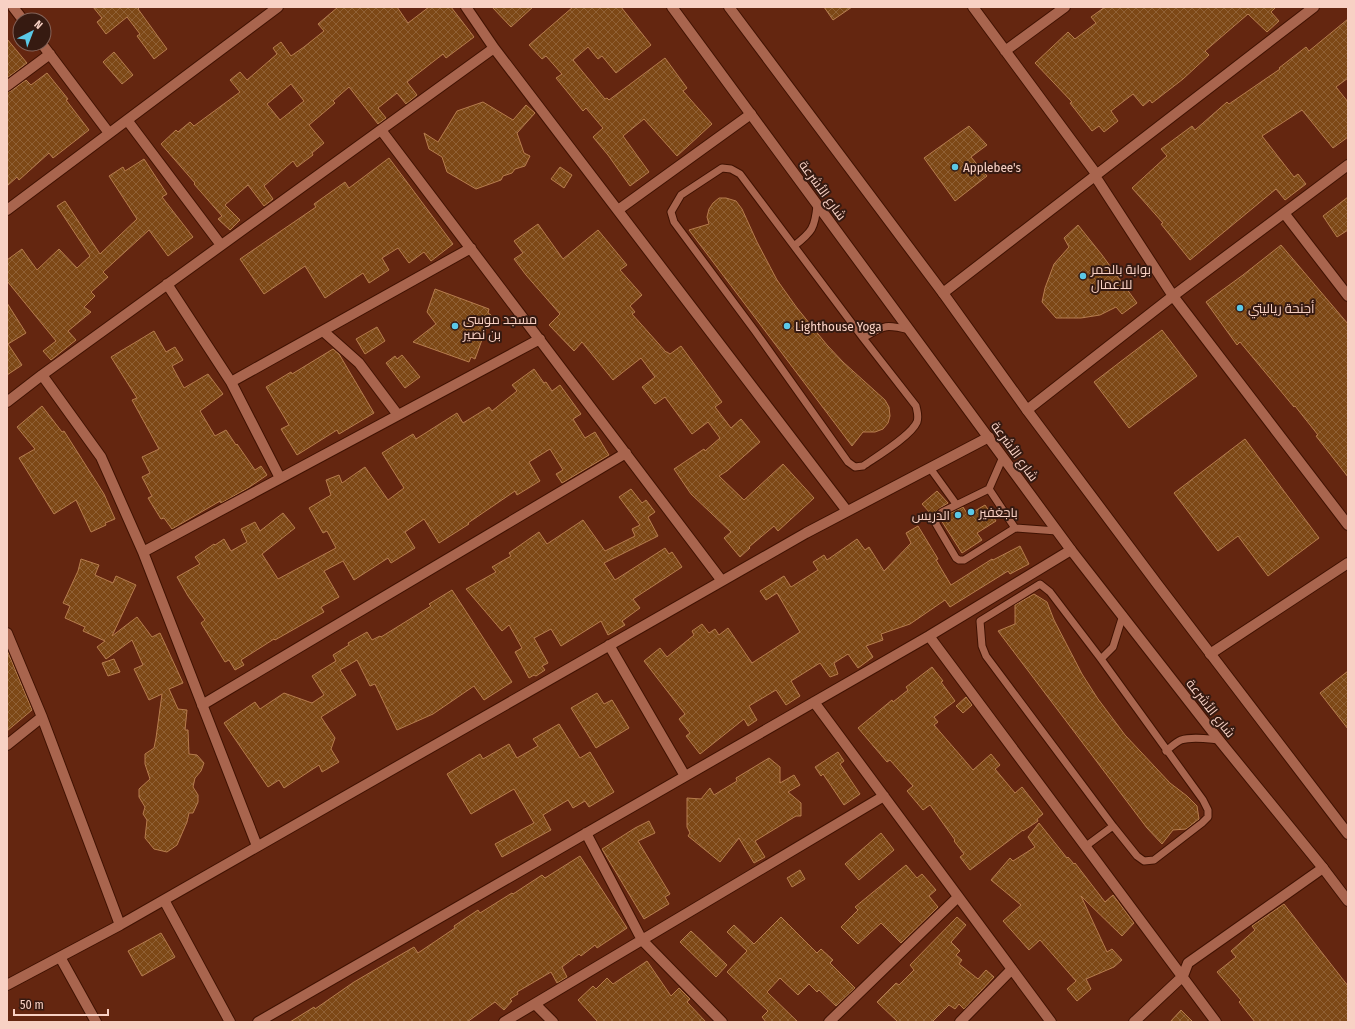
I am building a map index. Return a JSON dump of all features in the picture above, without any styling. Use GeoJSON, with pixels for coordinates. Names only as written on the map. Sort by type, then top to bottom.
{"type":"FeatureCollection","features":[{"type":"Feature","properties":{"kind":"street"},"geometry":{"type":"LineString","coordinates":[[7,209],[278,7]]}},
{"type":"Feature","properties":{"kind":"street"},"geometry":{"type":"LineString","coordinates":[[466,7],[494,48],[847,511]]}},
{"type":"Feature","properties":{"kind":"street","name":"شارع الأشرعة"},"geometry":{"type":"LineString","coordinates":[[672,7],[1071,550],[1219,740],[1348,901]]}},
{"type":"Feature","properties":{"kind":"street"},"geometry":{"type":"LineString","coordinates":[[729,7],[943,293],[1027,410],[1210,654],[1348,834]]}},
{"type":"Feature","properties":{"kind":"street"},"geometry":{"type":"LineString","coordinates":[[973,7],[1096,176],[1173,296],[1348,525]]}},
{"type":"Feature","properties":{"kind":"street"},"geometry":{"type":"LineString","coordinates":[[1005,51],[1065,7]]}},
{"type":"Feature","properties":{"kind":"street"},"geometry":{"type":"LineString","coordinates":[[943,293],[1314,7]]}},
{"type":"Feature","properties":{"kind":"street"},"geometry":{"type":"LineString","coordinates":[[7,402],[167,284],[494,48]]}},
{"type":"Feature","properties":{"kind":"street"},"geometry":{"type":"LineString","coordinates":[[7,86],[50,54],[109,134]]}},
{"type":"Feature","properties":{"kind":"street"},"geometry":{"type":"LineString","coordinates":[[618,210],[751,114]]}},
{"type":"Feature","properties":{"kind":"street"},"geometry":{"type":"LineString","coordinates":[[127,120],[222,245]]}},
{"type":"Feature","properties":{"kind":"street"},"geometry":{"type":"LineString","coordinates":[[381,130],[722,581]]}},
{"type":"Feature","properties":{"kind":"street"},"geometry":{"type":"LineString","coordinates":[[1027,410],[1173,296],[1348,165]]}},
{"type":"Feature","properties":{"kind":"street"},"geometry":{"type":"LineString","coordinates":[[1284,213],[1348,296]]}},
{"type":"Feature","properties":{"kind":"street"},"geometry":{"type":"LineString","coordinates":[[231,382],[471,248]]}},
{"type":"Feature","properties":{"kind":"street"},"geometry":{"type":"LineString","coordinates":[[167,284],[231,382],[280,478]]}},
{"type":"Feature","properties":{"kind":"street"},"geometry":{"type":"LineString","coordinates":[[323,331],[359,363],[398,415]]}},
{"type":"Feature","properties":{"kind":"street"},"geometry":{"type":"LineString","coordinates":[[142,552],[540,339]]}},
{"type":"Feature","properties":{"kind":"street"},"geometry":{"type":"LineString","coordinates":[[42,375],[101,457],[142,552],[257,846]]}},
{"type":"Feature","properties":{"kind":"street"},"geometry":{"type":"LineString","coordinates":[[7,985],[164,900],[806,533],[989,437]]}},
{"type":"Feature","properties":{"kind":"street"},"geometry":{"type":"LineString","coordinates":[[202,705],[626,453]]}},
{"type":"Feature","properties":{"kind":"street"},"geometry":{"type":"LineString","coordinates":[[258,1022],[929,636],[1071,550]]}},
{"type":"Feature","properties":{"kind":"street"},"geometry":{"type":"LineString","coordinates":[[1210,654],[1348,563]]}},
{"type":"Feature","properties":{"kind":"street"},"geometry":{"type":"LineString","coordinates":[[7,633],[42,717],[120,924]]}},
{"type":"Feature","properties":{"kind":"street"},"geometry":{"type":"LineString","coordinates":[[929,636],[1216,1022]]}},
{"type":"Feature","properties":{"kind":"street"},"geometry":{"type":"LineString","coordinates":[[609,645],[685,776]]}},
{"type":"Feature","properties":{"kind":"street"},"geometry":{"type":"LineString","coordinates":[[814,702],[1051,1022]]}},
{"type":"Feature","properties":{"kind":"street"},"geometry":{"type":"LineString","coordinates":[[7,745],[42,717]]}},
{"type":"Feature","properties":{"kind":"street"},"geometry":{"type":"LineString","coordinates":[[504,1022],[884,796]]}},
{"type":"Feature","properties":{"kind":"street"},"geometry":{"type":"LineString","coordinates":[[586,833],[642,940],[722,1022]]}},
{"type":"Feature","properties":{"kind":"street"},"geometry":{"type":"LineString","coordinates":[[1134,1022],[1183,976],[1188,963],[1323,868]]}},
{"type":"Feature","properties":{"kind":"street"},"geometry":{"type":"LineString","coordinates":[[829,1022],[958,897]]}},
{"type":"Feature","properties":{"kind":"street"},"geometry":{"type":"LineString","coordinates":[[164,900],[230,1022]]}},
{"type":"Feature","properties":{"kind":"street"},"geometry":{"type":"LineString","coordinates":[[60,957],[96,1022]]}},
{"type":"Feature","properties":{"kind":"street"},"geometry":{"type":"LineString","coordinates":[[960,1022],[1012,969]]}},
{"type":"Feature","properties":{"kind":"street"},"geometry":{"type":"LineString","coordinates":[[534,1004],[553,1022]]}},
{"type":"Feature","properties":{"kind":"lane"},"geometry":{"type":"LineString","coordinates":[[722,168],[731,169],[740,174],[863,338],[916,406],[918,414],[916,422],[910,432],[863,466],[855,466],[848,462],[755,331],[674,222],[671,212],[681,195],[722,168]]}},
{"type":"Feature","properties":{"kind":"lane"},"geometry":{"type":"LineString","coordinates":[[794,246],[807,236],[813,228],[816,222],[817,204]]}},
{"type":"Feature","properties":{"kind":"lane"},"geometry":{"type":"LineString","coordinates":[[863,338],[887,326],[910,330]]}},
{"type":"Feature","properties":{"kind":"lane"},"geometry":{"type":"LineString","coordinates":[[1003,457],[989,489],[956,504],[942,512],[936,518],[936,524],[956,558],[959,560],[964,560],[1015,528],[1057,531]]}},
{"type":"Feature","properties":{"kind":"lane"},"geometry":{"type":"LineString","coordinates":[[930,468],[956,504]]}},
{"type":"Feature","properties":{"kind":"lane"},"geometry":{"type":"LineString","coordinates":[[989,489],[1015,528]]}},
{"type":"Feature","properties":{"kind":"lane"},"geometry":{"type":"LineString","coordinates":[[1040,584],[1050,592],[1101,659],[1166,751],[1203,800],[1208,810],[1208,817],[1202,823],[1154,860],[1144,860],[1137,856],[986,656],[982,646],[980,621],[1040,584]]}},
{"type":"Feature","properties":{"kind":"lane"},"geometry":{"type":"LineString","coordinates":[[1101,659],[1112,647],[1123,615]]}},
{"type":"Feature","properties":{"kind":"lane"},"geometry":{"type":"LineString","coordinates":[[1166,751],[1182,739],[1191,738],[1219,740]]}},
{"type":"Feature","properties":{"kind":"lane"},"geometry":{"type":"LineString","coordinates":[[1086,846],[1113,826]]}},
{"type":"Feature","properties":{"kind":"building"},"geometry":{"type":"Polygon","coordinates":[[[93,7],[140,7],[138,9],[167,49],[154,59],[137,36],[140,34],[127,17],[106,34],[97,22],[102,18],[93,7]]]}},
{"type":"Feature","properties":{"kind":"building"},"geometry":{"type":"Polygon","coordinates":[[[338,7],[397,7],[408,23],[429,7],[451,7],[474,37],[446,58],[443,54],[407,82],[417,95],[406,104],[397,93],[378,108],[386,118],[378,124],[349,87],[333,101],[335,103],[309,125],[324,143],[312,153],[313,155],[297,167],[293,161],[264,186],[273,199],[264,206],[248,185],[225,205],[240,220],[230,230],[218,219],[222,216],[161,144],[176,130],[178,132],[190,122],[194,126],[240,92],[230,80],[240,72],[247,80],[277,54],[273,48],[281,42],[291,56],[304,47],[324,31],[318,24],[338,7]],[[291,84],[267,104],[280,120],[304,101],[291,84]]]}},
{"type":"Feature","properties":{"kind":"building"},"geometry":{"type":"Polygon","coordinates":[[[492,7],[533,7],[511,27],[492,7]]]}},
{"type":"Feature","properties":{"kind":"building"},"geometry":{"type":"Polygon","coordinates":[[[573,7],[621,7],[651,45],[616,73],[602,56],[598,59],[588,47],[573,60],[605,99],[607,98],[609,100],[665,58],[687,88],[683,91],[712,124],[677,156],[644,119],[623,136],[649,172],[630,186],[593,137],[603,128],[586,108],[583,111],[556,78],[562,74],[546,56],[542,59],[529,45],[573,7]]]}},
{"type":"Feature","properties":{"kind":"building"},"geometry":{"type":"Polygon","coordinates":[[[824,7],[852,7],[833,20],[824,7]]]}},
{"type":"Feature","properties":{"kind":"building"},"geometry":{"type":"Polygon","coordinates":[[[1105,7],[1276,7],[1271,12],[1279,21],[1267,32],[1248,14],[1205,51],[1209,55],[1183,79],[1152,103],[1150,100],[1143,106],[1133,94],[1111,111],[1118,121],[1104,132],[1099,126],[1092,131],[1070,103],[1072,102],[1035,63],[1068,32],[1075,39],[1096,23],[1091,17],[1105,7]]]}},
{"type":"Feature","properties":{"kind":"building"},"geometry":{"type":"Polygon","coordinates":[[[1348,19],[1348,78],[1336,87],[1348,102],[1348,137],[1333,148],[1302,110],[1262,136],[1294,177],[1298,174],[1306,184],[1285,200],[1276,189],[1190,260],[1161,224],[1163,223],[1132,188],[1167,156],[1161,149],[1192,126],[1195,130],[1227,102],[1229,104],[1280,69],[1279,68],[1306,47],[1309,51],[1348,19]]]}},
{"type":"Feature","properties":{"kind":"building"},"geometry":{"type":"Polygon","coordinates":[[[7,39],[12,45],[12,52],[18,52],[27,63],[7,78],[7,39]]]}},
{"type":"Feature","properties":{"kind":"building"},"geometry":{"type":"Polygon","coordinates":[[[114,52],[133,75],[122,84],[103,62],[114,52]]]}},
{"type":"Feature","properties":{"kind":"building"},"geometry":{"type":"Polygon","coordinates":[[[47,73],[68,99],[66,100],[89,130],[53,158],[49,153],[19,180],[17,177],[7,186],[7,92],[11,91],[26,80],[31,85],[47,73]]]}},
{"type":"Feature","properties":{"kind":"building"},"geometry":{"type":"Polygon","coordinates":[[[483,102],[513,120],[526,105],[535,113],[517,133],[524,153],[530,156],[525,166],[515,169],[512,173],[503,176],[501,180],[476,189],[447,172],[442,157],[429,149],[424,133],[438,142],[457,111],[483,102]]]}},
{"type":"Feature","properties":{"kind":"building","name":"Applebee's"},"geometry":{"type":"Polygon","coordinates":[[[969,126],[987,145],[971,157],[987,176],[955,201],[924,158],[969,126]]]}},
{"type":"Feature","properties":{"kind":"building"},"geometry":{"type":"Polygon","coordinates":[[[389,158],[453,244],[431,261],[424,252],[409,263],[398,248],[382,258],[389,270],[369,283],[363,273],[325,298],[305,266],[264,294],[240,259],[316,207],[314,204],[345,182],[349,188],[389,158]]]}},
{"type":"Feature","properties":{"kind":"building"},"geometry":{"type":"Polygon","coordinates":[[[144,159],[167,194],[162,197],[193,237],[168,256],[149,230],[103,272],[108,277],[91,292],[95,296],[84,307],[91,312],[68,331],[76,340],[51,360],[43,351],[56,341],[7,281],[7,260],[22,249],[37,270],[59,249],[77,268],[90,256],[57,206],[65,201],[100,254],[137,219],[109,176],[123,167],[125,171],[144,159]]]}},
{"type":"Feature","properties":{"kind":"building"},"geometry":{"type":"Polygon","coordinates":[[[560,167],[572,175],[564,188],[551,179],[560,167]]]}},
{"type":"Feature","properties":{"kind":"building"},"geometry":{"type":"Polygon","coordinates":[[[1348,197],[1348,230],[1337,237],[1323,216],[1348,197]]]}},
{"type":"Feature","properties":{"kind":"building","name":"Lighthouse Yoga"},"geometry":{"type":"Polygon","coordinates":[[[719,198],[726,198],[736,201],[742,209],[777,280],[797,308],[843,362],[885,400],[889,407],[890,416],[888,423],[883,429],[875,432],[863,432],[852,446],[689,230],[709,224],[707,217],[709,209],[719,198]]]}},
{"type":"Feature","properties":{"kind":"building"},"geometry":{"type":"Polygon","coordinates":[[[538,224],[563,259],[598,230],[627,265],[620,270],[642,295],[630,306],[635,312],[632,314],[666,352],[670,354],[681,346],[722,402],[715,407],[731,428],[741,419],[760,442],[727,471],[719,476],[744,500],[783,464],[814,498],[778,531],[774,526],[749,547],[750,548],[740,557],[724,538],[731,532],[691,494],[674,469],[704,449],[705,451],[720,438],[708,422],[692,434],[665,397],[655,404],[642,387],[655,377],[641,358],[613,380],[582,342],[574,351],[549,325],[560,314],[514,259],[523,253],[514,241],[538,224]]]}},
{"type":"Feature","properties":{"kind":"building","name":"بوابة بالحمر للاعمال"},"geometry":{"type":"Polygon","coordinates":[[[1078,225],[1137,303],[1122,314],[1116,307],[1100,315],[1081,318],[1056,318],[1042,302],[1045,288],[1054,264],[1069,247],[1064,238],[1078,225]]]}},
{"type":"Feature","properties":{"kind":"building"},"geometry":{"type":"Polygon","coordinates":[[[1281,245],[1348,324],[1348,477],[1295,406],[1294,407],[1240,342],[1237,345],[1206,302],[1281,245]]]}},
{"type":"Feature","properties":{"kind":"building"},"geometry":{"type":"Polygon","coordinates":[[[435,289],[489,309],[488,313],[491,315],[475,359],[471,357],[469,362],[413,342],[436,324],[427,312],[435,289]]]}},
{"type":"Feature","properties":{"kind":"building"},"geometry":{"type":"Polygon","coordinates":[[[7,303],[26,333],[8,344],[22,365],[7,375],[7,303]]]}},
{"type":"Feature","properties":{"kind":"building"},"geometry":{"type":"Polygon","coordinates":[[[377,327],[385,341],[365,354],[356,339],[377,327]]]}},
{"type":"Feature","properties":{"kind":"building"},"geometry":{"type":"Polygon","coordinates":[[[1162,330],[1197,376],[1129,428],[1094,382],[1162,330]]]}},
{"type":"Feature","properties":{"kind":"building"},"geometry":{"type":"Polygon","coordinates":[[[154,331],[166,352],[175,347],[183,360],[172,366],[184,388],[208,374],[223,394],[200,411],[215,436],[226,430],[255,470],[261,466],[267,475],[248,488],[221,503],[220,501],[172,529],[164,518],[161,519],[148,498],[152,496],[142,477],[150,473],[142,457],[159,449],[132,400],[137,398],[111,357],[154,331]]]}},
{"type":"Feature","properties":{"kind":"building"},"geometry":{"type":"Polygon","coordinates":[[[333,349],[339,354],[374,413],[339,434],[337,430],[297,455],[281,429],[289,425],[266,387],[291,372],[292,374],[333,349]]]}},
{"type":"Feature","properties":{"kind":"building"},"geometry":{"type":"Polygon","coordinates":[[[402,355],[420,377],[405,388],[386,363],[395,356],[397,359],[402,355]]]}},
{"type":"Feature","properties":{"kind":"building"},"geometry":{"type":"Polygon","coordinates":[[[534,369],[552,391],[560,385],[581,414],[573,419],[585,438],[595,432],[609,455],[562,483],[556,474],[563,470],[550,449],[529,462],[540,481],[517,495],[515,491],[468,523],[469,524],[439,543],[424,519],[405,532],[415,548],[391,563],[388,558],[354,580],[343,561],[324,571],[339,597],[321,607],[324,612],[275,640],[274,639],[241,660],[244,665],[235,670],[229,660],[225,662],[201,623],[205,620],[177,577],[200,564],[195,557],[224,539],[231,551],[247,542],[241,529],[255,522],[260,531],[283,513],[295,528],[262,554],[278,579],[336,548],[327,531],[323,533],[309,508],[331,495],[326,480],[339,475],[342,483],[365,467],[388,500],[404,488],[382,453],[413,434],[416,439],[457,413],[463,423],[489,407],[492,411],[517,391],[512,385],[534,369]]]}},
{"type":"Feature","properties":{"kind":"building"},"geometry":{"type":"Polygon","coordinates":[[[42,406],[62,432],[64,431],[104,494],[115,519],[105,523],[106,525],[91,532],[76,500],[54,514],[19,458],[35,449],[17,427],[42,406]]]}},
{"type":"Feature","properties":{"kind":"building"},"geometry":{"type":"Polygon","coordinates":[[[1245,439],[1319,538],[1268,576],[1238,536],[1218,551],[1174,493],[1245,439]]]}},
{"type":"Feature","properties":{"kind":"building"},"geometry":{"type":"Polygon","coordinates":[[[631,489],[642,503],[646,500],[655,512],[648,517],[658,536],[604,563],[615,580],[665,548],[669,554],[672,552],[682,567],[633,599],[640,608],[622,621],[625,625],[608,635],[601,621],[561,646],[551,629],[534,638],[548,663],[542,666],[545,670],[536,676],[534,675],[529,678],[515,652],[522,648],[509,625],[502,631],[466,589],[496,572],[492,567],[511,556],[509,553],[539,532],[547,544],[583,520],[605,551],[635,536],[632,529],[640,525],[619,497],[631,489]]]}},
{"type":"Feature","properties":{"kind":"building"},"geometry":{"type":"Polygon","coordinates":[[[937,491],[948,503],[932,515],[922,504],[937,491]]]}},
{"type":"Feature","properties":{"kind":"building"},"geometry":{"type":"Polygon","coordinates":[[[985,505],[996,521],[977,533],[982,540],[962,553],[941,520],[945,516],[963,507],[968,515],[985,505]]]}},
{"type":"Feature","properties":{"kind":"building"},"geometry":{"type":"Polygon","coordinates":[[[918,526],[938,559],[936,560],[951,585],[992,559],[993,560],[1020,546],[1029,564],[1010,574],[1008,571],[950,607],[945,600],[910,624],[881,634],[883,640],[866,646],[873,657],[858,668],[848,654],[834,663],[838,674],[830,677],[820,663],[791,681],[800,696],[786,705],[776,690],[749,706],[757,720],[748,726],[744,719],[700,754],[686,736],[690,733],[679,719],[685,714],[644,661],[660,648],[667,657],[694,635],[692,631],[702,624],[709,633],[715,629],[719,635],[728,628],[752,663],[800,632],[777,593],[766,600],[760,591],[784,576],[791,587],[818,570],[813,562],[824,555],[827,560],[857,539],[865,550],[869,547],[884,571],[911,543],[906,533],[918,526]]]}},
{"type":"Feature","properties":{"kind":"building"},"geometry":{"type":"Polygon","coordinates":[[[81,559],[99,565],[95,575],[113,583],[116,576],[136,585],[112,636],[137,617],[152,637],[160,633],[183,683],[169,689],[178,709],[187,710],[185,730],[188,730],[189,754],[197,755],[204,763],[201,771],[195,778],[193,787],[198,795],[198,802],[193,813],[189,813],[187,822],[177,845],[167,852],[154,849],[145,838],[147,820],[143,814],[145,807],[139,797],[139,789],[150,779],[145,764],[145,754],[154,748],[162,694],[149,700],[134,669],[143,665],[132,640],[106,659],[97,647],[105,641],[83,631],[85,627],[65,618],[70,606],[63,603],[78,571],[81,559]]]}},
{"type":"Feature","properties":{"kind":"building"},"geometry":{"type":"Polygon","coordinates":[[[452,590],[512,682],[484,700],[474,686],[433,714],[397,730],[375,684],[370,686],[357,660],[340,670],[356,695],[321,717],[335,738],[331,749],[339,762],[322,772],[319,765],[284,788],[279,780],[268,787],[224,723],[255,702],[260,709],[284,693],[312,703],[324,695],[312,676],[336,661],[333,655],[349,645],[348,643],[367,632],[372,640],[380,636],[381,637],[431,606],[429,604],[452,590]]]}},
{"type":"Feature","properties":{"kind":"building"},"geometry":{"type":"Polygon","coordinates":[[[1034,594],[1047,602],[1054,620],[1082,674],[1098,699],[1125,735],[1170,783],[1197,806],[1199,819],[1186,829],[1173,830],[1162,844],[1147,828],[998,631],[1015,624],[1015,605],[1034,594]]]}},
{"type":"Feature","properties":{"kind":"building"},"geometry":{"type":"Polygon","coordinates":[[[7,650],[32,710],[7,731],[7,650]]]}},
{"type":"Feature","properties":{"kind":"building"},"geometry":{"type":"Polygon","coordinates":[[[114,659],[120,672],[108,676],[102,663],[114,659]]]}},
{"type":"Feature","properties":{"kind":"building"},"geometry":{"type":"Polygon","coordinates":[[[932,667],[943,681],[941,682],[955,701],[934,717],[938,722],[934,725],[973,770],[991,754],[1000,765],[995,769],[1015,793],[1022,787],[1043,814],[1037,819],[1038,821],[1023,830],[970,870],[960,857],[964,854],[930,805],[923,810],[907,791],[913,786],[890,760],[887,762],[858,728],[892,700],[893,702],[908,690],[906,687],[932,667]]]}},
{"type":"Feature","properties":{"kind":"building"},"geometry":{"type":"Polygon","coordinates":[[[1348,671],[1348,729],[1320,693],[1348,671]]]}},
{"type":"Feature","properties":{"kind":"building"},"geometry":{"type":"Polygon","coordinates":[[[597,693],[604,704],[612,700],[629,728],[596,748],[571,708],[597,693]]]}},
{"type":"Feature","properties":{"kind":"building"},"geometry":{"type":"Polygon","coordinates":[[[966,697],[972,705],[963,713],[956,706],[966,697]]]}},
{"type":"Feature","properties":{"kind":"building"},"geometry":{"type":"Polygon","coordinates":[[[559,724],[580,758],[590,752],[614,792],[589,807],[585,801],[573,808],[568,800],[543,815],[551,830],[502,857],[495,844],[534,823],[514,789],[471,814],[447,774],[480,754],[483,759],[509,744],[517,758],[538,746],[533,739],[559,724]]]}},
{"type":"Feature","properties":{"kind":"building"},"geometry":{"type":"Polygon","coordinates":[[[838,752],[844,761],[840,764],[860,794],[844,805],[823,774],[821,776],[815,767],[838,752]]]}},
{"type":"Feature","properties":{"kind":"building"},"geometry":{"type":"Polygon","coordinates":[[[769,758],[780,767],[780,783],[794,775],[800,785],[788,792],[801,803],[801,816],[796,816],[755,841],[765,857],[754,863],[739,838],[720,862],[688,836],[690,833],[687,827],[687,798],[701,799],[710,788],[714,795],[737,781],[736,778],[769,758]]]}},
{"type":"Feature","properties":{"kind":"building"},"geometry":{"type":"Polygon","coordinates":[[[649,821],[655,833],[638,841],[670,894],[665,897],[669,904],[644,919],[602,849],[649,821]]]}},
{"type":"Feature","properties":{"kind":"building"},"geometry":{"type":"Polygon","coordinates":[[[1039,823],[1067,858],[1068,857],[1074,864],[1075,863],[1105,902],[1113,895],[1134,923],[1122,936],[1081,896],[1107,952],[1112,949],[1122,960],[1114,967],[1086,979],[1091,989],[1077,1001],[1067,989],[1076,981],[1040,940],[1029,950],[1003,921],[1021,905],[991,880],[1010,858],[1013,861],[1035,847],[1028,837],[1039,823]]]}},
{"type":"Feature","properties":{"kind":"building"},"geometry":{"type":"Polygon","coordinates":[[[881,833],[894,850],[859,880],[845,864],[881,833]]]}},
{"type":"Feature","properties":{"kind":"building"},"geometry":{"type":"Polygon","coordinates":[[[580,856],[627,928],[597,948],[595,945],[581,956],[579,954],[562,967],[567,977],[557,983],[551,972],[517,992],[518,994],[510,999],[512,1001],[504,1010],[495,1002],[467,1022],[290,1022],[314,1007],[315,1009],[354,982],[414,947],[418,953],[455,928],[454,926],[478,910],[480,913],[542,875],[545,878],[580,856]]]}},
{"type":"Feature","properties":{"kind":"building"},"geometry":{"type":"Polygon","coordinates":[[[906,865],[917,878],[922,874],[936,890],[929,896],[938,907],[901,943],[881,923],[858,944],[841,927],[858,910],[855,907],[906,865]]]}},
{"type":"Feature","properties":{"kind":"building"},"geometry":{"type":"Polygon","coordinates":[[[800,870],[805,879],[792,887],[787,878],[800,870]]]}},
{"type":"Feature","properties":{"kind":"building"},"geometry":{"type":"Polygon","coordinates":[[[1284,904],[1348,986],[1348,1022],[1255,1022],[1239,1002],[1241,1000],[1217,972],[1236,957],[1231,951],[1255,930],[1252,926],[1284,904]]]}},
{"type":"Feature","properties":{"kind":"building"},"geometry":{"type":"Polygon","coordinates":[[[781,917],[817,953],[821,949],[833,960],[830,963],[855,988],[836,1006],[819,990],[817,992],[809,984],[798,995],[780,978],[767,992],[798,1022],[766,1022],[762,1017],[768,1011],[727,972],[747,951],[727,932],[734,925],[754,944],[781,917]]]}},
{"type":"Feature","properties":{"kind":"building"},"geometry":{"type":"Polygon","coordinates":[[[957,917],[966,925],[951,942],[960,951],[956,955],[962,960],[959,964],[978,979],[986,970],[994,977],[964,1009],[959,1004],[955,1009],[949,1005],[932,1022],[898,1022],[877,1002],[896,983],[899,985],[914,970],[910,965],[957,917]]]}},
{"type":"Feature","properties":{"kind":"building"},"geometry":{"type":"Polygon","coordinates":[[[691,931],[727,965],[716,977],[680,942],[691,931]]]}},
{"type":"Feature","properties":{"kind":"building"},"geometry":{"type":"Polygon","coordinates":[[[161,933],[175,957],[142,976],[128,951],[161,933]]]}},
{"type":"Feature","properties":{"kind":"building"},"geometry":{"type":"Polygon","coordinates":[[[647,961],[671,996],[679,988],[690,999],[687,1002],[706,1022],[598,1022],[578,1000],[593,986],[596,989],[607,978],[613,984],[647,961]]]}},
{"type":"Feature","properties":{"kind":"building"},"geometry":{"type":"Polygon","coordinates":[[[1181,1010],[1193,1022],[1170,1022],[1181,1010]]]}},
{"type":"Feature","properties":{"kind":"place","name":"Applebee's"},"geometry":{"type":"Point","coordinates":[955,167]}},
{"type":"Feature","properties":{"kind":"place","name":"بوابة بالحمر للاعمال"},"geometry":{"type":"Point","coordinates":[1083,276]}},
{"type":"Feature","properties":{"kind":"place","name":"أجنحة رياليتي"},"geometry":{"type":"Point","coordinates":[1240,308]}},
{"type":"Feature","properties":{"kind":"place","name":"مسجد موسى بن نصير"},"geometry":{"type":"Point","coordinates":[455,326]}},
{"type":"Feature","properties":{"kind":"place","name":"Lighthouse Yoga"},"geometry":{"type":"Point","coordinates":[787,326]}},
{"type":"Feature","properties":{"kind":"place","name":"باجغفير"},"geometry":{"type":"Point","coordinates":[971,512]}},
{"type":"Feature","properties":{"kind":"place","name":"الدريس"},"geometry":{"type":"Point","coordinates":[958,515]}}]}
